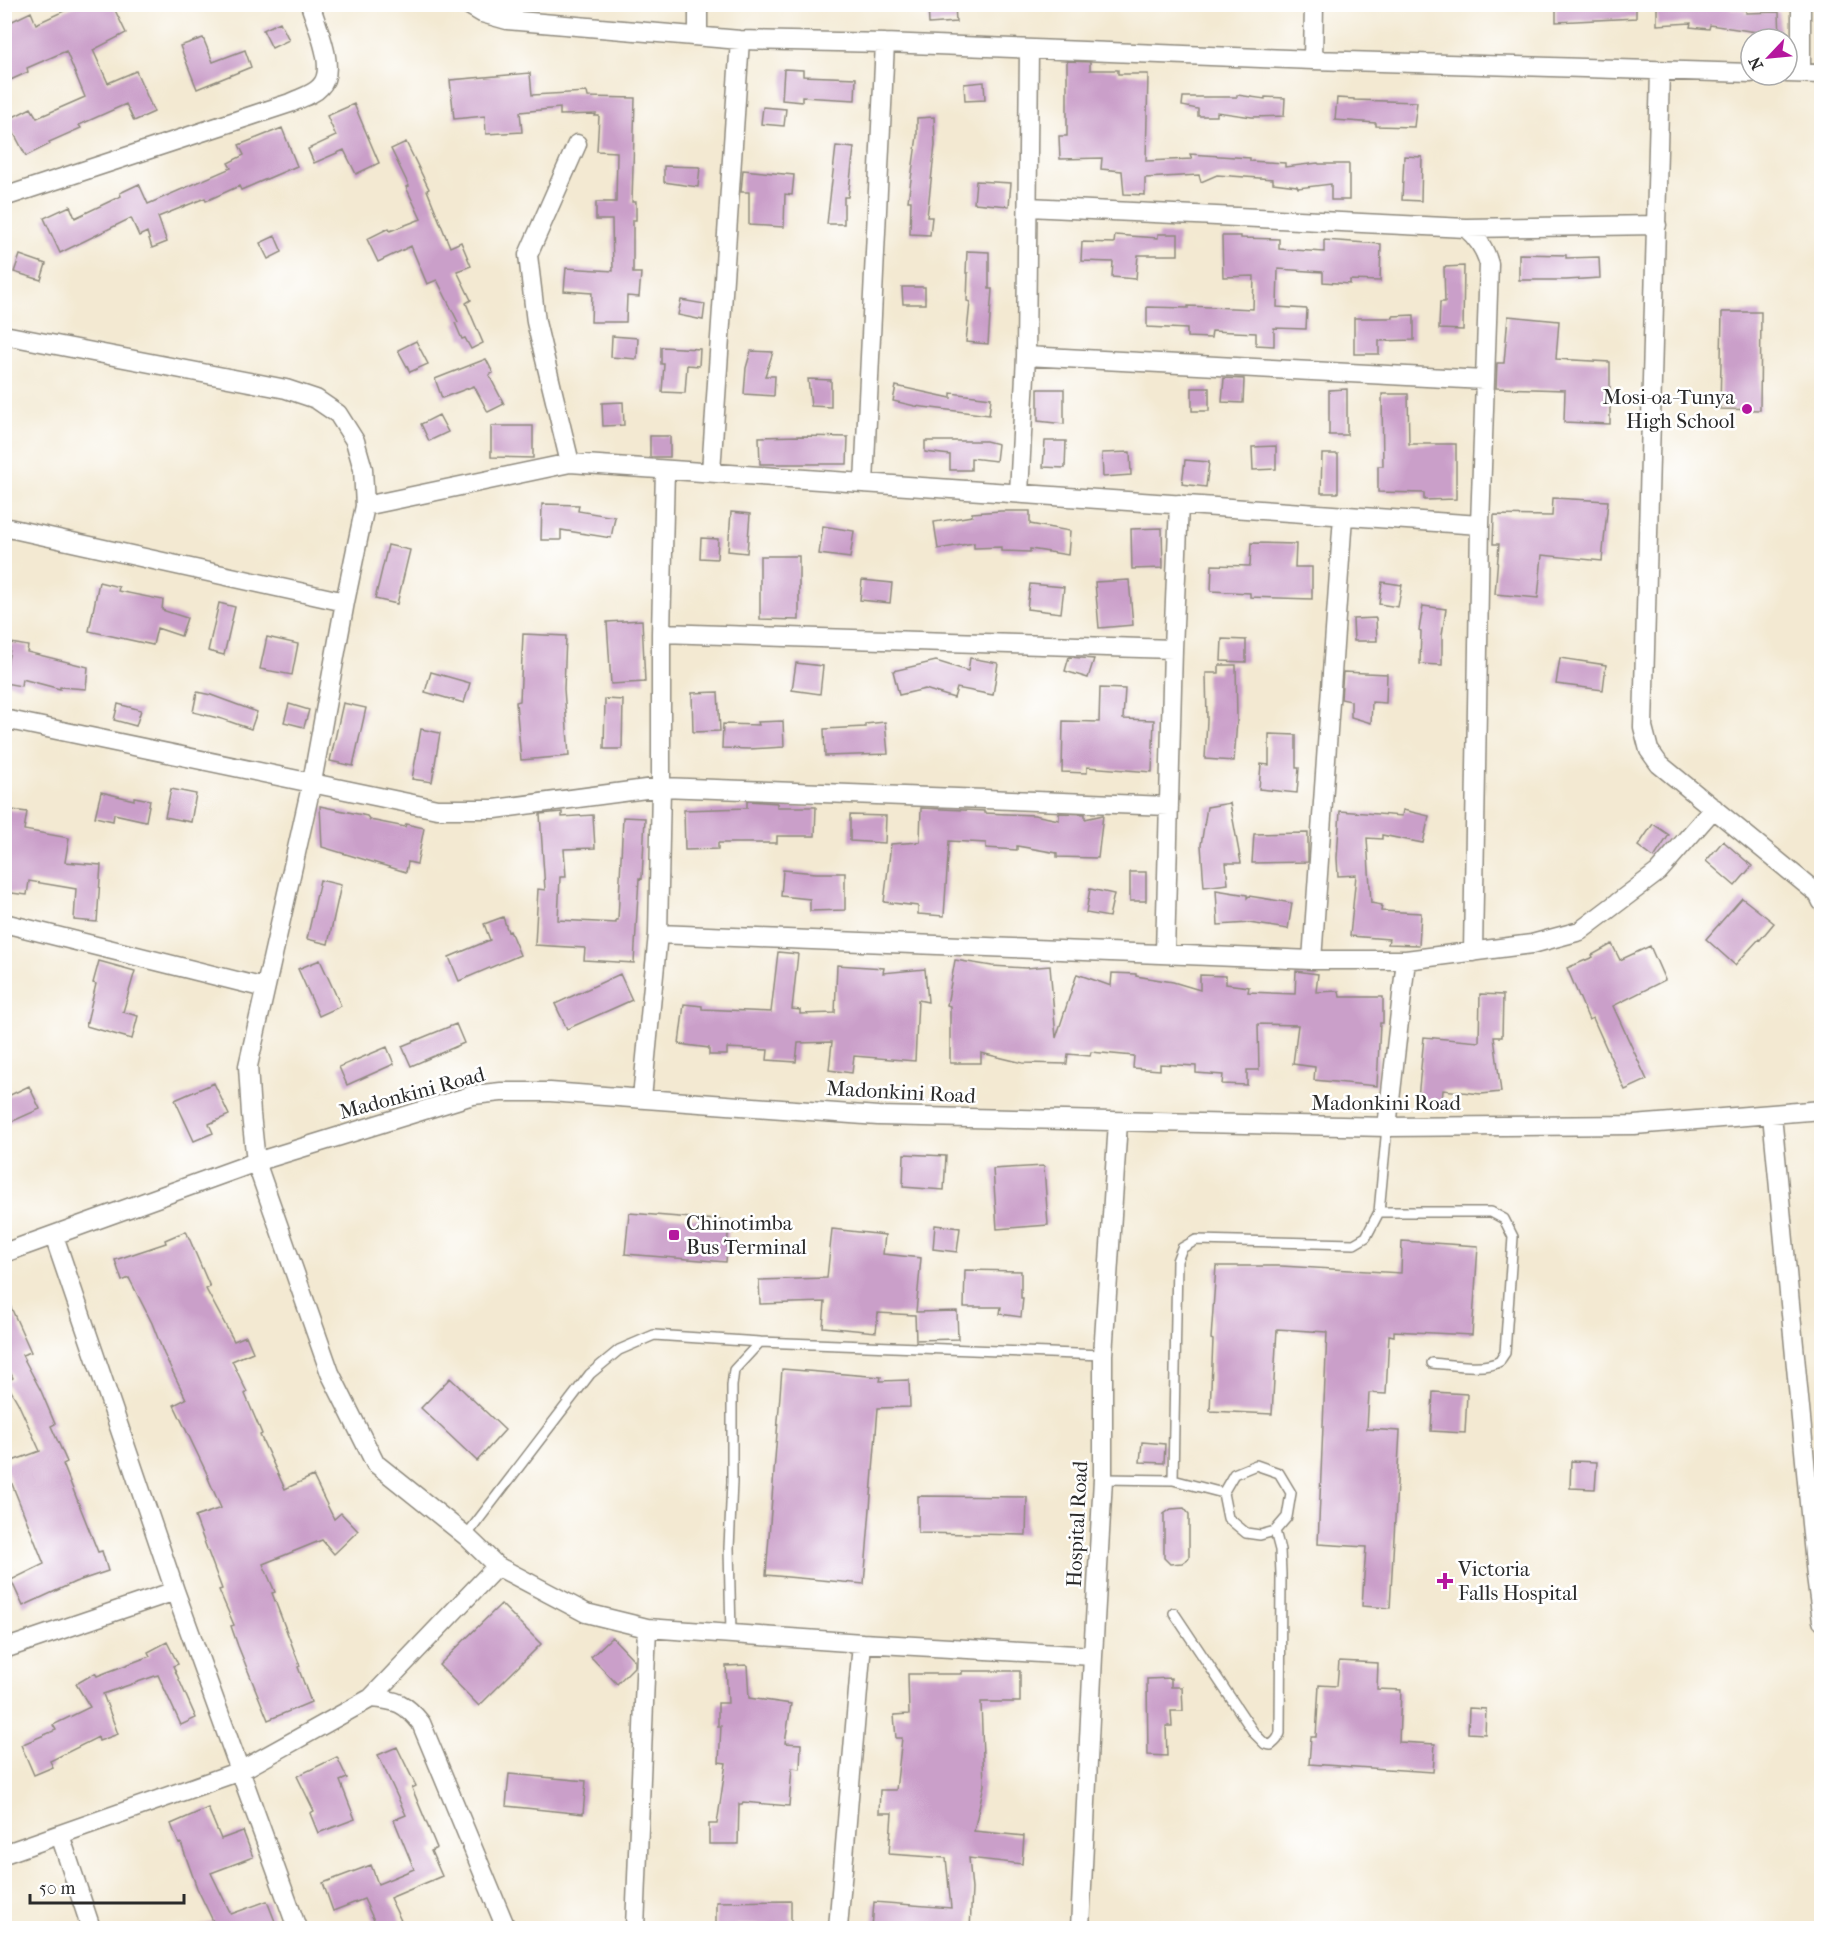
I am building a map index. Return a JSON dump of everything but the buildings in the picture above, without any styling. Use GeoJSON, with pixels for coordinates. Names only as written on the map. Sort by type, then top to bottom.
{"type":"FeatureCollection","features":[{"type":"Feature","properties":{"kind":"street"},"geometry":{"type":"LineString","coordinates":[[4,197],[290,103],[321,87],[327,73],[327,57],[310,4]]}},
{"type":"Feature","properties":{"kind":"street"},"geometry":{"type":"LineString","coordinates":[[467,4],[482,13],[507,20],[740,40],[1739,73]]}},
{"type":"Feature","properties":{"kind":"street"},"geometry":{"type":"LineString","coordinates":[[698,4],[698,36]]}},
{"type":"Feature","properties":{"kind":"street"},"geometry":{"type":"LineString","coordinates":[[1313,60],[1314,4]]}},
{"type":"Feature","properties":{"kind":"street"},"geometry":{"type":"LineString","coordinates":[[1799,27],[1801,4]]}},
{"type":"Feature","properties":{"kind":"street"},"geometry":{"type":"LineString","coordinates":[[711,472],[740,40]]}},
{"type":"Feature","properties":{"kind":"street"},"geometry":{"type":"LineString","coordinates":[[864,483],[885,43]]}},
{"type":"Feature","properties":{"kind":"street"},"geometry":{"type":"LineString","coordinates":[[1019,494],[1026,356],[1029,49]]}},
{"type":"Feature","properties":{"kind":"street"},"geometry":{"type":"LineString","coordinates":[[1660,71],[1643,727],[1649,750],[1659,764],[1818,894],[1821,902]]}},
{"type":"Feature","properties":{"kind":"street"},"geometry":{"type":"LineString","coordinates":[[1799,73],[1821,74]]}},
{"type":"Feature","properties":{"kind":"street"},"geometry":{"type":"LineString","coordinates":[[570,463],[538,333],[528,255],[577,144]]}},
{"type":"Feature","properties":{"kind":"street"},"geometry":{"type":"LineString","coordinates":[[1028,207],[1466,228],[1657,225]]}},
{"type":"Feature","properties":{"kind":"street"},"geometry":{"type":"LineString","coordinates":[[1466,228],[1480,244],[1489,264],[1480,525],[1473,952]]}},
{"type":"Feature","properties":{"kind":"street"},"geometry":{"type":"LineString","coordinates":[[4,336],[286,389],[316,399],[338,414],[355,441],[363,469],[365,506],[312,782],[248,1066],[256,1162],[330,1372],[375,1463],[466,1536],[497,1566],[586,1613],[647,1628],[1093,1656]]}},
{"type":"Feature","properties":{"kind":"street"},"geometry":{"type":"LineString","coordinates":[[1026,356],[1484,380]]}},
{"type":"Feature","properties":{"kind":"street"},"geometry":{"type":"LineString","coordinates":[[365,506],[570,463],[1480,525]]}},
{"type":"Feature","properties":{"kind":"street"},"geometry":{"type":"LineString","coordinates":[[642,1098],[658,934],[665,470]]}},
{"type":"Feature","properties":{"kind":"street"},"geometry":{"type":"LineString","coordinates":[[1165,953],[1179,504]]}},
{"type":"Feature","properties":{"kind":"street"},"geometry":{"type":"LineString","coordinates":[[1312,960],[1343,516]]}},
{"type":"Feature","properties":{"kind":"street"},"geometry":{"type":"LineString","coordinates":[[4,527],[345,602]]}},
{"type":"Feature","properties":{"kind":"street"},"geometry":{"type":"LineString","coordinates":[[661,633],[1173,649]]}},
{"type":"Feature","properties":{"kind":"street"},"geometry":{"type":"LineString","coordinates":[[4,719],[437,809],[495,809],[661,787],[1169,806]]}},
{"type":"Feature","properties":{"kind":"street"},"geometry":{"type":"LineString","coordinates":[[658,934],[1312,960],[1406,960],[1532,944],[1580,931],[1658,872],[1714,808]]}},
{"type":"Feature","properties":{"kind":"street"},"geometry":{"type":"LineString","coordinates":[[4,923],[265,988]]}},
{"type":"Feature","properties":{"kind":"street"},"geometry":{"type":"LineString","coordinates":[[1387,1127],[1406,960]]}},
{"type":"Feature","properties":{"kind":"street","name":"Madonkini Road"},"geometry":{"type":"LineString","coordinates":[[4,1253],[256,1162],[473,1095],[501,1092],[550,1092],[878,1116],[1387,1127],[1634,1125],[1821,1110]]}},
{"type":"Feature","properties":{"kind":"street"},"geometry":{"type":"LineString","coordinates":[[1772,1115],[1819,1576],[1821,1621]]}},
{"type":"Feature","properties":{"kind":"street","name":"Hospital Road"},"geometry":{"type":"LineString","coordinates":[[1080,1929],[1103,1479],[1103,1355],[1118,1122]]}},
{"type":"Feature","properties":{"kind":"street"},"geometry":{"type":"LineString","coordinates":[[54,1236],[175,1591],[297,1929]]}},
{"type":"Feature","properties":{"kind":"street"},"geometry":{"type":"LineString","coordinates":[[4,1854],[240,1771],[371,1698],[497,1566]]}},
{"type":"Feature","properties":{"kind":"street"},"geometry":{"type":"LineString","coordinates":[[4,1649],[175,1591]]}},
{"type":"Feature","properties":{"kind":"street"},"geometry":{"type":"LineString","coordinates":[[635,1929],[647,1628]]}},
{"type":"Feature","properties":{"kind":"street"},"geometry":{"type":"LineString","coordinates":[[838,1929],[862,1643]]}},
{"type":"Feature","properties":{"kind":"street"},"geometry":{"type":"LineString","coordinates":[[371,1698],[394,1700],[410,1709],[421,1723],[506,1929]]}},
{"type":"Feature","properties":{"kind":"street"},"geometry":{"type":"LineString","coordinates":[[60,1835],[91,1929]]}},
{"type":"Feature","properties":{"kind":"lane"},"geometry":{"type":"LineString","coordinates":[[1173,1480],[1178,1261],[1182,1248],[1196,1240],[1354,1244],[1366,1237],[1379,1212],[1387,1127]]}},
{"type":"Feature","properties":{"kind":"lane"},"geometry":{"type":"LineString","coordinates":[[1379,1212],[1491,1212],[1504,1219],[1513,1237],[1505,1353],[1500,1360],[1490,1364],[1474,1366],[1432,1363]]}},
{"type":"Feature","properties":{"kind":"lane"},"geometry":{"type":"LineString","coordinates":[[466,1536],[590,1374],[619,1350],[654,1335],[760,1342],[1103,1355]]}},
{"type":"Feature","properties":{"kind":"lane"},"geometry":{"type":"LineString","coordinates":[[731,1634],[729,1548],[732,1386],[734,1370],[760,1342]]}},
{"type":"Feature","properties":{"kind":"lane"},"geometry":{"type":"LineString","coordinates":[[1256,1466],[1279,1473],[1291,1493],[1287,1517],[1275,1531],[1260,1534],[1246,1533],[1228,1518],[1223,1493],[1234,1474],[1256,1466]]}},
{"type":"Feature","properties":{"kind":"lane"},"geometry":{"type":"LineString","coordinates":[[1103,1479],[1173,1480],[1223,1493]]}},
{"type":"Feature","properties":{"kind":"lane"},"geometry":{"type":"LineString","coordinates":[[1174,1613],[1254,1733],[1265,1744],[1271,1745],[1279,1739],[1281,1574],[1280,1550],[1275,1531]]}},
{"type":"Feature","properties":{"kind":"place","name":"Mosi-oa-Tunya High School"},"geometry":{"type":"Point","coordinates":[1747,409]}},
{"type":"Feature","properties":{"kind":"place","name":"Chinotimba Bus Terminal"},"geometry":{"type":"Point","coordinates":[674,1235]}},
{"type":"Feature","properties":{"kind":"place","name":"Victoria Falls Hospital"},"geometry":{"type":"Point","coordinates":[1445,1581]}}]}
